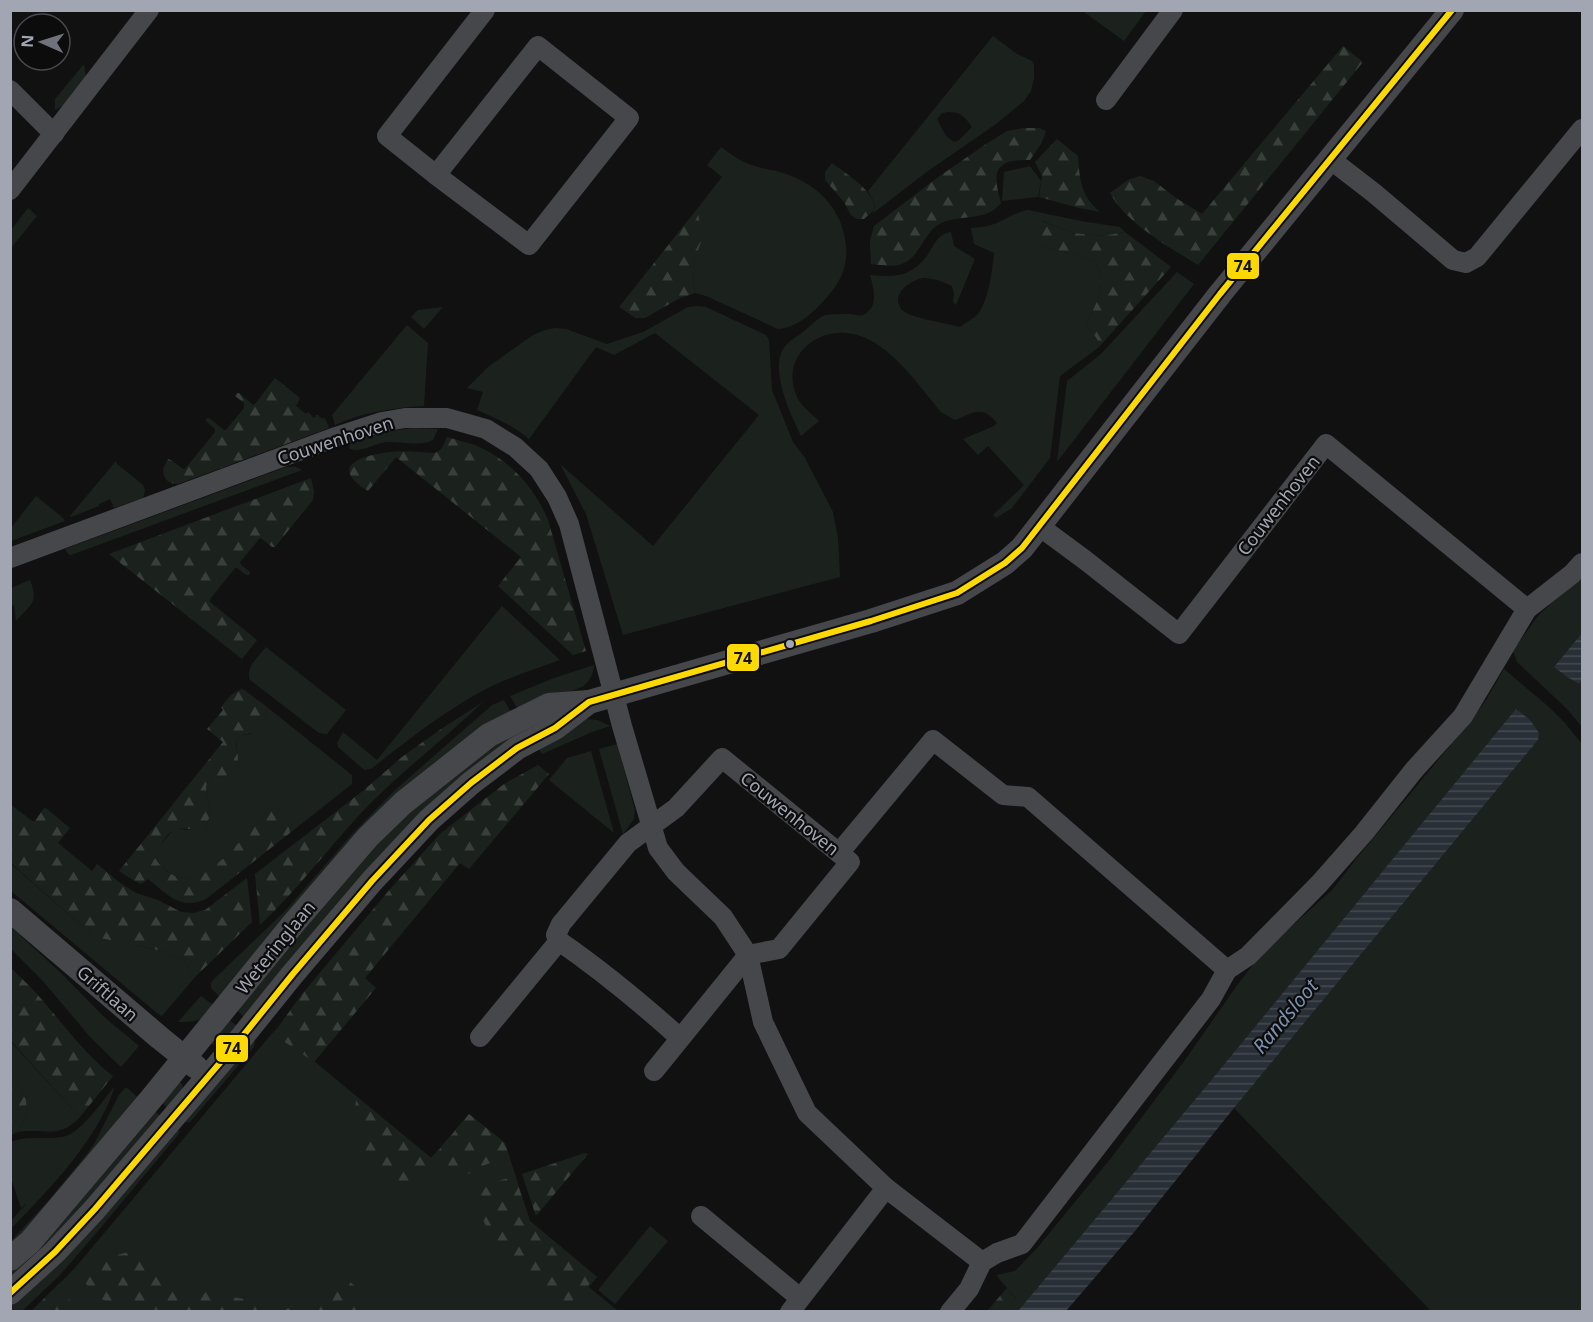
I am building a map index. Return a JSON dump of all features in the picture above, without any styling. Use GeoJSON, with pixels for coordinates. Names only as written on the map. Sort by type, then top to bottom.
{"type":"FeatureCollection","features":[{"type":"Feature","properties":{"kind":"street"},"geometry":{"type":"LineString","coordinates":[[10,190],[149,10]]}},
{"type":"Feature","properties":{"kind":"street"},"geometry":{"type":"LineString","coordinates":[[436,175],[538,46],[629,118],[529,245],[436,175],[387,136],[485,10]]}},
{"type":"Feature","properties":{"kind":"street"},"geometry":{"type":"LineString","coordinates":[[1106,100],[1173,10]]}},
{"type":"Feature","properties":{"kind":"street","name":"Weteringlaan"},"geometry":{"type":"LineString","coordinates":[[10,1259],[30,1242],[185,1058],[293,924],[368,837],[403,803],[489,735],[549,705],[589,702],[871,621],[957,593],[1005,563],[1022,548],[1220,294],[1452,10]]}},
{"type":"Feature","properties":{"kind":"street"},"geometry":{"type":"LineString","coordinates":[[10,90],[54,134]]}},
{"type":"Feature","properties":{"kind":"street"},"geometry":{"type":"LineString","coordinates":[[1330,159],[1452,260],[1466,263],[1477,257],[1582,129]]}},
{"type":"Feature","properties":{"kind":"street","name":"Couwenhoven"},"geometry":{"type":"LineString","coordinates":[[10,558],[382,422],[405,418],[447,418],[486,429],[515,447],[538,469],[557,497],[569,524],[658,848],[676,872],[723,918],[748,955],[763,1022],[807,1113],[886,1188],[982,1262]]}},
{"type":"Feature","properties":{"kind":"street","name":"Couwenhoven"},"geometry":{"type":"LineString","coordinates":[[1039,526],[1179,634],[1326,444],[1527,609]]}},
{"type":"Feature","properties":{"kind":"street"},"geometry":{"type":"LineString","coordinates":[[950,1311],[969,1289],[982,1262],[997,1253],[1022,1244],[1211,999],[1227,970],[1248,956],[1319,884],[1364,833],[1414,770],[1463,716],[1527,609],[1572,574],[1582,563]]}},
{"type":"Feature","properties":{"kind":"street","name":"Weteringlaan"},"geometry":{"type":"LineString","coordinates":[[10,1293],[55,1252],[95,1209],[372,881],[429,820],[471,783],[518,748],[555,728],[589,702]]}},
{"type":"Feature","properties":{"kind":"street"},"geometry":{"type":"LineString","coordinates":[[839,854],[933,740],[1003,795],[1028,797],[1227,970]]}},
{"type":"Feature","properties":{"kind":"street","name":"Couwenhoven"},"geometry":{"type":"LineString","coordinates":[[480,1037],[559,941],[556,935],[561,924],[628,843],[676,808],[722,758],[850,862],[779,948],[748,955]]}},
{"type":"Feature","properties":{"kind":"street","name":"Griftlaan"},"geometry":{"type":"LineString","coordinates":[[10,909],[207,1076]]}},
{"type":"Feature","properties":{"kind":"street"},"geometry":{"type":"LineString","coordinates":[[559,941],[588,961],[680,1038]]}},
{"type":"Feature","properties":{"kind":"street"},"geometry":{"type":"LineString","coordinates":[[654,1071],[748,955]]}},
{"type":"Feature","properties":{"kind":"street"},"geometry":{"type":"LineString","coordinates":[[701,1216],[795,1305],[886,1188]]}},
{"type":"Feature","properties":{"kind":"green space"},"geometry":{"type":"Polygon","coordinates":[[[1085,10],[1146,11],[1124,41],[1084,12],[1085,10]]]}},
{"type":"Feature","properties":{"kind":"green space"},"geometry":{"type":"Polygon","coordinates":[[[993,36],[1017,54],[1032,61],[1034,78],[1031,91],[1024,101],[996,124],[928,171],[872,214],[874,205],[868,191],[993,36]],[[952,112],[942,113],[937,119],[946,136],[954,142],[972,127],[962,115],[952,112]]]}},
{"type":"Feature","properties":{"kind":"green space"},"geometry":{"type":"Polygon","coordinates":[[[1343,46],[1363,62],[1198,265],[1149,234],[1117,204],[1110,193],[1128,180],[1140,176],[1154,181],[1202,214],[1343,46]]]}},
{"type":"Feature","properties":{"kind":"green space"},"geometry":{"type":"Polygon","coordinates":[[[84,64],[86,78],[63,106],[55,110],[55,99],[84,64]]]}},
{"type":"Feature","properties":{"kind":"green space"},"geometry":{"type":"Polygon","coordinates":[[[1039,128],[1046,131],[1041,144],[1030,160],[1009,162],[999,170],[997,183],[1001,203],[995,209],[981,215],[941,223],[930,232],[915,255],[900,265],[871,264],[870,241],[874,226],[986,144],[1007,131],[1039,128]]]}},
{"type":"Feature","properties":{"kind":"green space"},"geometry":{"type":"Polygon","coordinates":[[[1057,139],[1078,156],[1082,187],[1093,206],[1100,212],[1039,197],[1042,176],[1035,162],[1057,139]]]}},
{"type":"Feature","properties":{"kind":"green space"},"geometry":{"type":"Polygon","coordinates":[[[721,147],[749,164],[795,177],[824,197],[838,216],[845,239],[846,253],[840,279],[815,310],[794,325],[778,329],[695,293],[693,278],[695,259],[702,236],[697,209],[722,177],[707,165],[721,147]]]}},
{"type":"Feature","properties":{"kind":"green space"},"geometry":{"type":"Polygon","coordinates":[[[832,163],[871,196],[874,210],[864,219],[857,219],[851,215],[844,202],[825,180],[825,172],[832,163]]]}},
{"type":"Feature","properties":{"kind":"green space"},"geometry":{"type":"Polygon","coordinates":[[[1030,166],[1041,181],[1038,197],[1002,201],[1004,172],[1030,166]]]}},
{"type":"Feature","properties":{"kind":"green space"},"geometry":{"type":"Polygon","coordinates":[[[28,208],[37,216],[11,248],[11,230],[28,208]]]}},
{"type":"Feature","properties":{"kind":"green space"},"geometry":{"type":"Polygon","coordinates":[[[697,209],[703,236],[695,259],[693,278],[695,293],[678,299],[645,318],[636,318],[619,307],[697,209]]]}},
{"type":"Feature","properties":{"kind":"green space"},"geometry":{"type":"Polygon","coordinates":[[[1028,210],[1120,227],[1125,232],[1102,236],[1074,233],[1042,221],[1038,245],[1092,260],[1098,267],[1100,292],[1086,324],[1097,339],[1098,348],[1060,376],[1050,458],[1012,508],[996,518],[993,515],[1024,485],[988,446],[978,455],[963,439],[994,426],[997,423],[992,417],[977,412],[955,420],[941,412],[893,356],[857,335],[829,334],[816,339],[798,357],[793,369],[793,382],[797,397],[819,421],[801,436],[787,405],[780,381],[780,358],[787,344],[823,316],[851,314],[860,316],[866,313],[874,301],[870,275],[895,276],[909,271],[924,260],[942,235],[951,232],[954,246],[975,259],[956,305],[953,302],[952,286],[928,278],[913,281],[903,289],[898,299],[902,310],[906,313],[960,327],[976,316],[984,303],[994,253],[974,244],[971,228],[991,225],[1028,210]]]}},
{"type":"Feature","properties":{"kind":"green space"},"geometry":{"type":"Polygon","coordinates":[[[1038,220],[1074,233],[1102,236],[1125,232],[1171,267],[1098,348],[1097,339],[1086,324],[1100,292],[1098,267],[1092,260],[1038,245],[1035,233],[1038,220]]]}},
{"type":"Feature","properties":{"kind":"green space"},"geometry":{"type":"Polygon","coordinates":[[[1177,272],[1194,284],[1057,462],[1067,381],[1101,354],[1177,272]]]}},
{"type":"Feature","properties":{"kind":"green space"},"geometry":{"type":"Polygon","coordinates":[[[443,307],[424,329],[411,317],[418,310],[443,307]]]}},
{"type":"Feature","properties":{"kind":"green space"},"geometry":{"type":"Polygon","coordinates":[[[688,307],[706,307],[766,335],[769,340],[772,390],[793,442],[805,458],[833,512],[838,538],[840,577],[623,635],[586,514],[560,464],[653,546],[759,415],[655,333],[614,355],[596,347],[529,439],[511,426],[477,410],[483,392],[467,388],[488,367],[533,335],[545,330],[566,329],[607,344],[643,332],[688,307]]]}},
{"type":"Feature","properties":{"kind":"green space"},"geometry":{"type":"Polygon","coordinates":[[[407,325],[428,343],[424,406],[378,411],[335,425],[332,415],[407,325]]]}},
{"type":"Feature","properties":{"kind":"green space"},"geometry":{"type":"Polygon","coordinates":[[[275,378],[300,398],[296,406],[314,418],[317,415],[325,418],[329,428],[178,484],[167,480],[163,469],[168,459],[185,469],[215,432],[206,419],[209,418],[226,430],[244,408],[244,403],[235,396],[236,393],[253,405],[275,378]]]}},
{"type":"Feature","properties":{"kind":"green space"},"geometry":{"type":"Polygon","coordinates":[[[413,428],[438,429],[433,440],[428,442],[387,442],[359,450],[350,449],[349,444],[384,432],[413,428]]]}},
{"type":"Feature","properties":{"kind":"green space"},"geometry":{"type":"Polygon","coordinates":[[[447,437],[475,445],[499,458],[528,485],[548,520],[586,651],[573,655],[498,586],[521,557],[396,457],[368,491],[355,481],[350,472],[350,467],[355,462],[377,454],[437,452],[447,437]]]}},
{"type":"Feature","properties":{"kind":"green space"},"geometry":{"type":"Polygon","coordinates":[[[116,461],[143,485],[145,490],[143,498],[114,508],[110,499],[71,517],[70,516],[116,461]]]}},
{"type":"Feature","properties":{"kind":"green space"},"geometry":{"type":"Polygon","coordinates":[[[286,467],[296,467],[302,470],[71,555],[65,549],[286,467]]]}},
{"type":"Feature","properties":{"kind":"green space"},"geometry":{"type":"Polygon","coordinates":[[[311,478],[313,500],[275,547],[259,539],[240,562],[250,572],[249,575],[235,568],[210,599],[210,602],[257,640],[242,659],[109,554],[311,478]]]}},
{"type":"Feature","properties":{"kind":"green space"},"geometry":{"type":"Polygon","coordinates":[[[36,496],[65,521],[11,541],[11,528],[36,496]]]}},
{"type":"Feature","properties":{"kind":"green space"},"geometry":{"type":"Polygon","coordinates":[[[1582,573],[1582,633],[1554,667],[1579,684],[1582,680],[1582,727],[1567,709],[1517,662],[1513,651],[1537,617],[1582,573]]]}},
{"type":"Feature","properties":{"kind":"green space"},"geometry":{"type":"Polygon","coordinates":[[[30,580],[34,594],[32,603],[16,621],[14,606],[11,603],[11,588],[30,580]]]}},
{"type":"Feature","properties":{"kind":"green space"},"geometry":{"type":"Polygon","coordinates":[[[502,606],[560,660],[486,689],[427,726],[371,769],[365,770],[338,747],[337,743],[343,732],[377,760],[502,606]]]}},
{"type":"Feature","properties":{"kind":"green space"},"geometry":{"type":"Polygon","coordinates":[[[266,647],[346,710],[327,734],[319,733],[250,680],[249,671],[266,647]]]}},
{"type":"Feature","properties":{"kind":"green space"},"geometry":{"type":"Polygon","coordinates":[[[594,665],[591,678],[582,687],[519,711],[510,696],[554,678],[594,665]]]}},
{"type":"Feature","properties":{"kind":"green space"},"geometry":{"type":"Polygon","coordinates":[[[1504,669],[1549,707],[1582,744],[1582,1311],[1431,1311],[1234,1108],[1538,740],[1517,709],[1018,1311],[1006,1311],[1016,1299],[996,1275],[1015,1271],[1038,1247],[1111,1158],[1263,952],[1332,890],[1468,724],[1486,700],[1504,669]]]}},
{"type":"Feature","properties":{"kind":"green space"},"geometry":{"type":"Polygon","coordinates":[[[241,689],[267,707],[265,721],[257,732],[237,738],[238,764],[236,769],[225,776],[210,777],[206,785],[210,816],[206,827],[174,830],[163,841],[155,858],[163,868],[174,875],[186,878],[199,876],[226,856],[268,810],[276,808],[286,819],[290,833],[206,899],[189,903],[182,902],[168,895],[148,879],[141,884],[119,871],[223,742],[207,729],[223,710],[221,707],[231,695],[241,689]]]}},
{"type":"Feature","properties":{"kind":"green space"},"geometry":{"type":"Polygon","coordinates":[[[504,700],[512,714],[479,734],[221,998],[211,988],[214,979],[286,910],[352,834],[394,791],[492,705],[504,700]]]}},
{"type":"Feature","properties":{"kind":"green space"},"geometry":{"type":"Polygon","coordinates":[[[483,702],[361,813],[287,898],[260,925],[255,874],[364,790],[402,757],[483,702]]]}},
{"type":"Feature","properties":{"kind":"green space"},"geometry":{"type":"Polygon","coordinates":[[[267,707],[352,775],[352,784],[290,833],[285,817],[278,809],[268,810],[229,854],[211,869],[195,877],[175,876],[155,858],[156,850],[173,830],[206,827],[210,812],[206,785],[210,777],[219,777],[237,767],[237,738],[251,734],[265,721],[267,707]]]}},
{"type":"Feature","properties":{"kind":"green space"},"geometry":{"type":"Polygon","coordinates":[[[586,719],[598,720],[610,726],[542,754],[535,744],[586,719]]]}},
{"type":"Feature","properties":{"kind":"green space"},"geometry":{"type":"Polygon","coordinates":[[[523,732],[245,1018],[235,1008],[365,850],[487,746],[523,732]]]}},
{"type":"Feature","properties":{"kind":"green space"},"geometry":{"type":"Polygon","coordinates":[[[617,744],[635,810],[634,819],[623,834],[599,749],[617,744]]]}},
{"type":"Feature","properties":{"kind":"green space"},"geometry":{"type":"Polygon","coordinates":[[[591,751],[614,833],[549,780],[567,758],[591,751]]]}},
{"type":"Feature","properties":{"kind":"green space"},"geometry":{"type":"Polygon","coordinates":[[[538,765],[549,774],[469,869],[460,863],[365,978],[376,988],[314,1062],[273,1034],[302,994],[391,888],[441,833],[504,784],[538,765]]]}},
{"type":"Feature","properties":{"kind":"green space"},"geometry":{"type":"Polygon","coordinates":[[[10,804],[32,821],[35,821],[44,808],[47,809],[70,828],[58,843],[92,871],[97,864],[136,893],[158,900],[181,912],[193,913],[205,910],[247,878],[252,922],[196,976],[183,960],[165,952],[91,934],[11,863],[10,804]]]}},
{"type":"Feature","properties":{"kind":"green space"},"geometry":{"type":"Polygon","coordinates":[[[10,863],[91,934],[165,952],[183,960],[196,976],[162,1016],[157,1013],[11,891],[10,863]]]}},
{"type":"Feature","properties":{"kind":"green space"},"geometry":{"type":"Polygon","coordinates":[[[10,926],[103,1016],[139,1046],[121,1067],[91,1038],[42,980],[11,949],[10,926]]]}},
{"type":"Feature","properties":{"kind":"green space"},"geometry":{"type":"Polygon","coordinates":[[[11,968],[37,994],[82,1047],[113,1076],[80,1117],[11,1041],[11,968]]]}},
{"type":"Feature","properties":{"kind":"green space"},"geometry":{"type":"Polygon","coordinates":[[[201,996],[216,1007],[199,1020],[178,1022],[201,996]]]}},
{"type":"Feature","properties":{"kind":"green space"},"geometry":{"type":"Polygon","coordinates":[[[227,1018],[238,1027],[228,1038],[216,1045],[208,1042],[227,1018]]]}},
{"type":"Feature","properties":{"kind":"green space"},"geometry":{"type":"Polygon","coordinates":[[[274,1031],[314,1061],[431,1158],[469,1114],[505,1143],[530,1221],[597,1277],[589,1287],[618,1311],[31,1312],[74,1269],[274,1031]]]}},
{"type":"Feature","properties":{"kind":"green space"},"geometry":{"type":"Polygon","coordinates":[[[253,1040],[254,1047],[190,1122],[185,1122],[182,1119],[253,1040]]]}},
{"type":"Feature","properties":{"kind":"green space"},"geometry":{"type":"Polygon","coordinates":[[[10,1041],[80,1117],[72,1124],[58,1131],[18,1132],[27,1113],[26,1097],[11,1076],[10,1041]]]}},
{"type":"Feature","properties":{"kind":"green space"},"geometry":{"type":"Polygon","coordinates":[[[11,1076],[26,1097],[27,1113],[18,1132],[11,1135],[11,1076]]]}},
{"type":"Feature","properties":{"kind":"green space"},"geometry":{"type":"Polygon","coordinates":[[[177,1080],[183,1088],[169,1109],[159,1100],[177,1080]]]}},
{"type":"Feature","properties":{"kind":"green space"},"geometry":{"type":"Polygon","coordinates":[[[115,1086],[97,1126],[85,1144],[57,1180],[11,1229],[11,1221],[26,1204],[21,1208],[11,1178],[11,1142],[69,1135],[84,1124],[115,1086]]]}},
{"type":"Feature","properties":{"kind":"green space"},"geometry":{"type":"Polygon","coordinates":[[[125,1088],[140,1099],[11,1247],[11,1241],[49,1200],[94,1144],[119,1095],[125,1088]]]}},
{"type":"Feature","properties":{"kind":"green space"},"geometry":{"type":"Polygon","coordinates":[[[357,1097],[441,1166],[426,1181],[416,1188],[389,1184],[374,1177],[365,1159],[362,1138],[355,1121],[357,1097]]]}},
{"type":"Feature","properties":{"kind":"green space"},"geometry":{"type":"Polygon","coordinates":[[[152,1109],[163,1118],[65,1227],[11,1280],[11,1267],[152,1109]]]}},
{"type":"Feature","properties":{"kind":"green space"},"geometry":{"type":"Polygon","coordinates":[[[469,1114],[505,1143],[509,1157],[479,1167],[464,1178],[435,1155],[469,1114]]]}},
{"type":"Feature","properties":{"kind":"green space"},"geometry":{"type":"Polygon","coordinates":[[[175,1128],[180,1131],[178,1135],[60,1275],[22,1311],[11,1312],[11,1301],[175,1128]]]}},
{"type":"Feature","properties":{"kind":"green space"},"geometry":{"type":"Polygon","coordinates":[[[585,1153],[588,1154],[536,1216],[522,1174],[585,1153]]]}},
{"type":"Feature","properties":{"kind":"green space"},"geometry":{"type":"Polygon","coordinates":[[[515,1176],[530,1221],[597,1277],[567,1306],[517,1273],[485,1224],[476,1204],[482,1191],[490,1184],[515,1176]]]}},
{"type":"Feature","properties":{"kind":"green space"},"geometry":{"type":"Polygon","coordinates":[[[650,1226],[668,1241],[615,1304],[598,1290],[650,1226]]]}},
{"type":"Feature","properties":{"kind":"green space"},"geometry":{"type":"Polygon","coordinates":[[[134,1251],[154,1257],[160,1265],[162,1277],[169,1286],[244,1299],[279,1310],[302,1306],[331,1286],[349,1281],[363,1290],[362,1306],[360,1312],[163,1311],[108,1302],[97,1297],[82,1279],[116,1255],[134,1251]]]}},
{"type":"Feature","properties":{"kind":"green space"},"geometry":{"type":"Polygon","coordinates":[[[58,1285],[80,1311],[31,1311],[58,1285]]]}},
{"type":"Feature","properties":{"kind":"green space"},"geometry":{"type":"Polygon","coordinates":[[[1007,1288],[1016,1300],[1006,1311],[987,1311],[1007,1288]]]}},
{"type":"Feature","properties":{"kind":"water"},"geometry":{"type":"Polygon","coordinates":[[[1582,633],[1582,680],[1579,684],[1554,667],[1582,633]]]}},
{"type":"Feature","properties":{"kind":"water","name":"Randsloot"},"geometry":{"type":"Polygon","coordinates":[[[1516,709],[1530,720],[1539,733],[1538,740],[1135,1231],[1066,1311],[1018,1311],[1208,1084],[1516,709]]]}},
{"type":"Feature","properties":{"kind":"transit line","name":"74"},"geometry":{"type":"LineString","coordinates":[[10,1293],[55,1252],[95,1209],[372,881],[429,820],[471,783],[517,748],[555,728],[589,702],[871,621],[957,593],[1005,563],[1022,548],[1220,294],[1452,10]]}}]}
